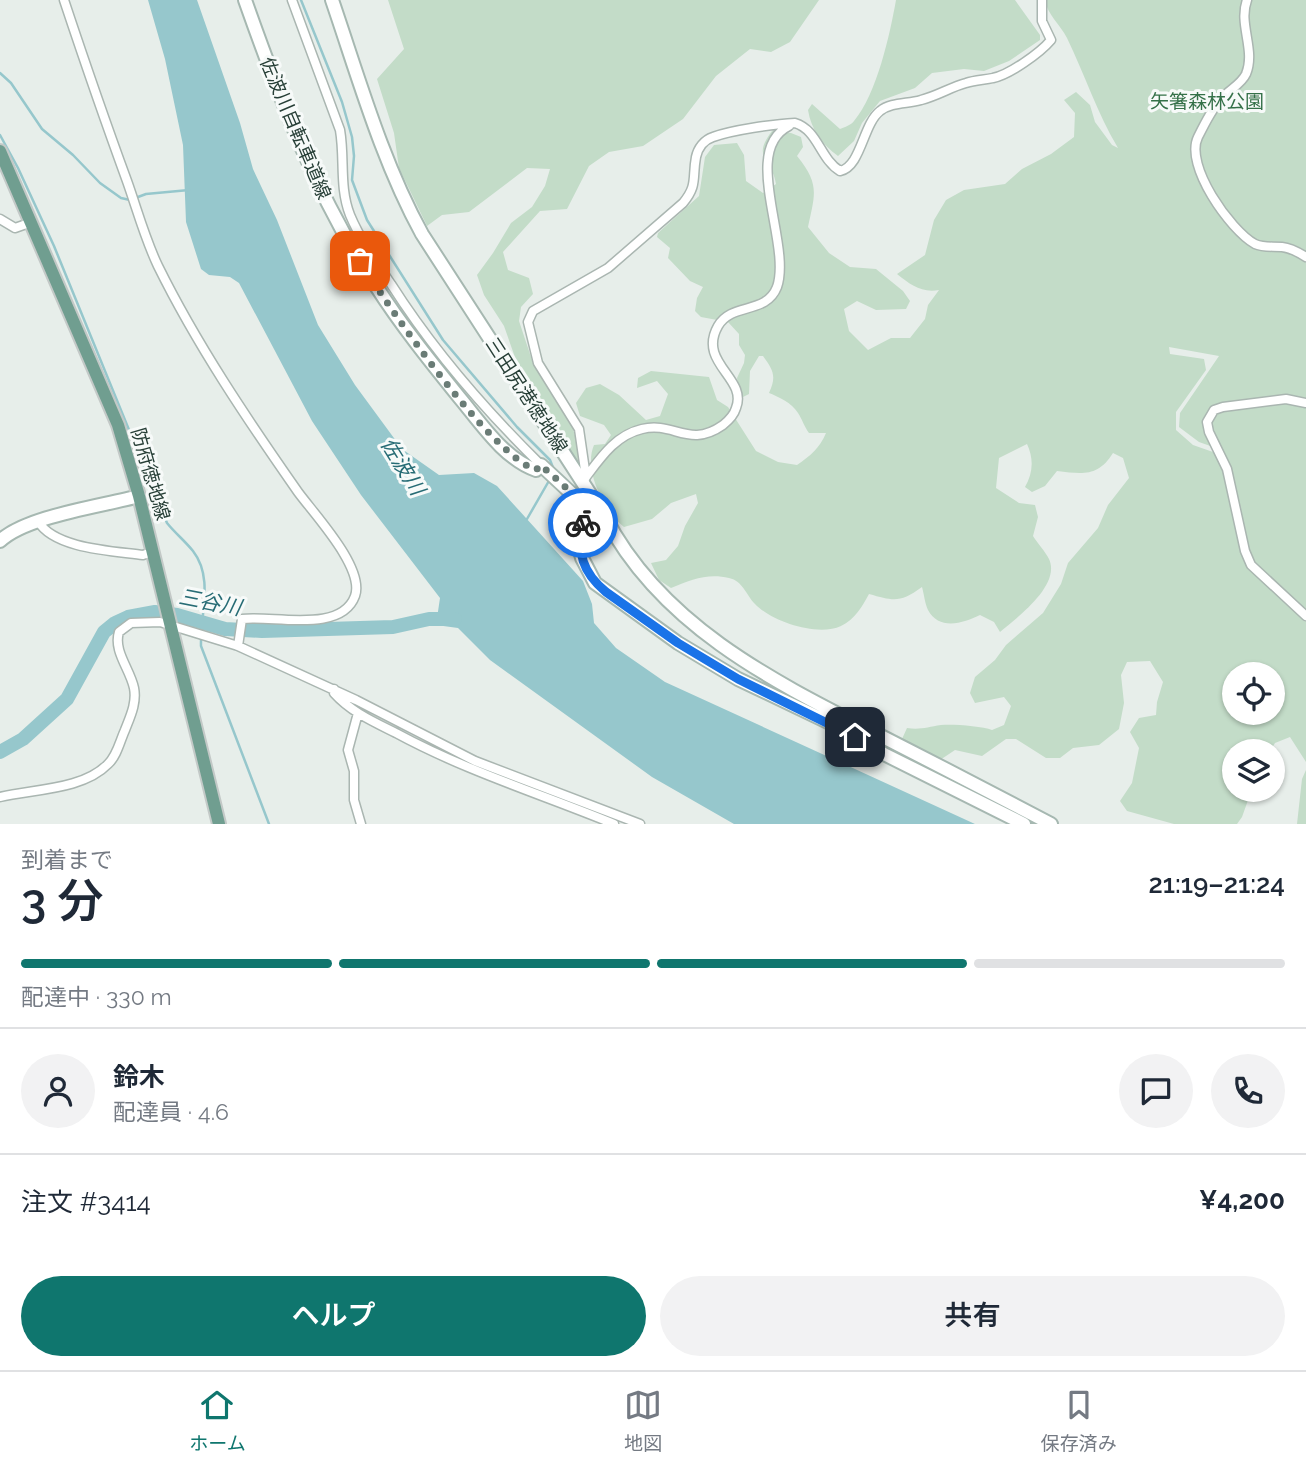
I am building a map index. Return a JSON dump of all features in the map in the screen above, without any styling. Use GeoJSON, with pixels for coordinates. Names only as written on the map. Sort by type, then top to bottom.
{"type":"FeatureCollection","features":[{"type":"Feature","properties":{"kind":"main road","name":"佐波川自転車道線"},"geometry":{"type":"LineString","coordinates":[[245,0],[280,99],[318,184],[374,285],[433,365],[505,450],[529,468],[536,470],[543,467],[571,494],[583,513],[579,547],[595,583],[657,628],[738,679],[828,722],[884,754],[1024,824]]}},
{"type":"Feature","properties":{"kind":"main road","name":"三田尻港徳地線"},"geometry":{"type":"LineString","coordinates":[[332,0],[389,162],[410,211],[429,245],[574,469],[585,480],[631,559],[653,586],[703,632],[768,677],[1051,824]]}},
{"type":"Feature","properties":{"kind":"main road","name":"防府徳地線"},"geometry":{"type":"LineString","coordinates":[[0,150],[118,425],[139,496],[219,824]]}},
{"type":"Feature","properties":{"kind":"main road"},"geometry":{"type":"LineString","coordinates":[[1,537],[38,521],[139,496]]}},
{"type":"Feature","properties":{"kind":"street"},"geometry":{"type":"LineString","coordinates":[[64,0],[156,263],[189,325],[261,440],[355,574],[355,596],[340,614],[314,619],[242,619],[239,641]]}},
{"type":"Feature","properties":{"kind":"street"},"geometry":{"type":"LineString","coordinates":[[292,0],[340,131],[343,149],[342,181],[350,214],[368,249],[406,309],[450,364],[498,423],[543,467]]}},
{"type":"Feature","properties":{"kind":"street"},"geometry":{"type":"LineString","coordinates":[[585,480],[579,429],[538,363],[528,322],[533,311],[608,268],[683,203],[695,184],[698,149],[711,137],[794,123],[805,127],[833,167],[840,171],[845,170],[852,163],[874,117],[881,110],[933,97],[968,82],[995,78],[1043,47],[1051,40],[1042,21],[1042,0]]}},
{"type":"Feature","properties":{"kind":"street"},"geometry":{"type":"LineString","coordinates":[[1247,0],[1244,19],[1249,55],[1245,76],[1217,104],[1200,134],[1194,154],[1197,166],[1231,222],[1256,244],[1295,250],[1306,257]]}},
{"type":"Feature","properties":{"kind":"street"},"geometry":{"type":"LineString","coordinates":[[585,480],[607,450],[640,429],[656,427],[685,436],[702,435],[728,421],[737,408],[735,387],[714,355],[713,336],[720,323],[731,313],[762,305],[771,298],[777,285],[780,250],[768,177],[770,149],[780,130],[794,123]]}},
{"type":"Feature","properties":{"kind":"street"},"geometry":{"type":"LineString","coordinates":[[0,219],[15,228],[32,222]]}},
{"type":"Feature","properties":{"kind":"street"},"geometry":{"type":"LineString","coordinates":[[1306,403],[1286,399],[1223,407],[1214,410],[1207,422],[1227,469],[1245,551],[1251,565],[1306,616]]}},
{"type":"Feature","properties":{"kind":"street"},"geometry":{"type":"LineString","coordinates":[[560,483],[574,469]]}},
{"type":"Feature","properties":{"kind":"street"},"geometry":{"type":"LineString","coordinates":[[38,521],[51,534],[72,544],[142,555],[152,552]]}},
{"type":"Feature","properties":{"kind":"street"},"geometry":{"type":"LineString","coordinates":[[0,797],[65,786],[109,764],[136,696],[116,641],[119,632],[131,623],[168,617],[239,641],[475,761],[640,824]]}},
{"type":"Feature","properties":{"kind":"street"},"geometry":{"type":"LineString","coordinates":[[334,689],[334,693],[358,713],[456,764],[614,824]]}},
{"type":"Feature","properties":{"kind":"street"},"geometry":{"type":"LineString","coordinates":[[358,713],[348,750],[354,771],[354,800],[361,824]]}},
{"type":"Feature","properties":{"kind":"street"},"geometry":{"type":"LineString","coordinates":[[884,754],[890,741]]}},
{"type":"Feature","properties":{"kind":"green space"},"geometry":{"type":"Polygon","coordinates":[[[388,0],[819,0],[790,42],[771,52],[750,49],[716,76],[683,119],[643,146],[609,152],[589,166],[567,209],[540,211],[503,252],[508,270],[529,278],[533,294],[521,307],[519,321],[534,366],[571,421],[582,461],[575,461],[517,363],[504,326],[484,295],[477,275],[511,223],[532,207],[545,186],[550,169],[527,168],[469,212],[442,215],[427,226],[399,168],[394,133],[377,79],[404,49],[388,0]]]}},
{"type":"Feature","properties":{"kind":"green space"},"geometry":{"type":"Polygon","coordinates":[[[896,0],[1015,0],[1040,35],[1040,40],[1009,61],[984,71],[964,69],[932,73],[915,88],[880,101],[862,123],[854,141],[838,156],[818,136],[808,110],[812,104],[840,129],[854,121],[876,80],[896,0]]]}},
{"type":"Feature","properties":{"kind":"green space","name":"矢箸森林公園"},"geometry":{"type":"Polygon","coordinates":[[[1045,0],[1306,0],[1306,762],[1290,737],[1222,739],[1222,802],[1247,802],[1237,824],[1174,824],[1127,811],[1120,801],[1132,783],[1139,748],[1130,732],[1139,718],[1156,715],[1163,682],[1150,661],[1127,662],[1121,675],[1124,703],[1119,729],[1099,745],[1073,748],[1060,758],[1046,758],[1016,739],[1006,739],[982,756],[955,750],[940,760],[902,739],[907,728],[953,725],[992,730],[1004,725],[1011,706],[1004,697],[975,703],[970,693],[975,677],[1043,613],[1061,584],[1068,563],[1098,528],[1108,505],[1129,478],[1123,458],[1113,453],[1102,466],[1089,472],[1057,471],[1045,486],[1032,492],[1025,487],[1032,466],[1027,444],[999,458],[996,488],[1019,503],[1035,505],[1038,517],[1033,536],[1049,559],[1051,569],[1044,590],[1036,600],[1000,632],[994,622],[980,615],[967,621],[939,621],[928,610],[922,587],[897,599],[869,594],[858,612],[846,623],[820,630],[796,626],[772,617],[755,604],[738,582],[729,578],[706,577],[671,588],[659,580],[651,563],[666,560],[678,546],[698,503],[696,494],[671,503],[652,519],[624,527],[609,511],[593,478],[591,455],[594,445],[605,444],[611,435],[604,425],[580,416],[576,403],[586,388],[600,384],[619,395],[646,420],[660,416],[668,394],[657,381],[637,388],[638,378],[651,371],[709,377],[717,400],[728,407],[756,451],[778,462],[797,465],[814,451],[826,433],[809,433],[792,406],[769,393],[773,373],[763,356],[759,356],[750,371],[749,394],[741,398],[737,378],[745,355],[739,345],[739,334],[728,322],[701,317],[695,311],[697,298],[703,287],[690,281],[668,258],[670,248],[657,237],[658,233],[699,196],[705,157],[714,145],[737,143],[744,155],[746,181],[763,193],[776,184],[763,153],[763,147],[772,131],[801,137],[803,147],[797,156],[809,174],[814,190],[808,227],[829,253],[850,267],[876,269],[903,291],[910,301],[906,309],[876,310],[857,301],[844,309],[849,331],[868,350],[891,338],[910,338],[925,319],[928,305],[939,290],[921,289],[897,274],[925,255],[934,220],[946,200],[964,190],[1005,184],[1022,169],[1051,154],[1074,137],[1075,113],[1064,100],[1076,92],[1090,105],[1095,122],[1112,145],[1118,148],[1067,38],[1051,15],[1045,0]],[[1169,347],[1170,354],[1204,359],[1206,370],[1176,412],[1176,430],[1193,445],[1213,452],[1216,448],[1199,442],[1179,427],[1180,413],[1219,356],[1169,347]]]}},
{"type":"Feature","properties":{"kind":"green space"},"geometry":{"type":"Polygon","coordinates":[[[1306,770],[1306,824],[1297,824],[1302,779],[1306,770]]]}},
{"type":"Feature","properties":{"kind":"water","name":"佐波川"},"geometry":{"type":"Polygon","coordinates":[[[148,0],[197,0],[240,123],[253,169],[277,220],[318,325],[355,385],[402,449],[439,475],[474,473],[497,486],[583,581],[592,604],[594,623],[616,648],[665,682],[975,824],[734,824],[652,777],[490,660],[458,628],[436,625],[440,598],[361,495],[312,421],[239,283],[230,277],[209,275],[201,269],[186,222],[183,145],[165,59],[148,0]]]}},
{"type":"Feature","properties":{"kind":"waterway"},"geometry":{"type":"LineString","coordinates":[[301,0],[342,102],[352,137],[352,180],[367,220],[443,340],[517,427],[550,460],[554,470]]}},
{"type":"Feature","properties":{"kind":"waterway"},"geometry":{"type":"LineString","coordinates":[[0,73],[11,83],[42,129],[100,183],[121,198],[130,200],[146,194],[189,190]]}},
{"type":"Feature","properties":{"kind":"waterway"},"geometry":{"type":"LineString","coordinates":[[0,135],[54,246],[167,523],[193,551],[199,562],[204,584],[201,646],[269,824]]}},
{"type":"Feature","properties":{"kind":"waterway"},"geometry":{"type":"LineString","coordinates":[[527,519],[550,479]]}},
{"type":"Feature","properties":{"kind":"waterway","name":"三谷川"},"geometry":{"type":"LineString","coordinates":[[0,752],[23,739],[67,699],[104,632],[128,617],[155,612],[177,615],[225,629],[262,631],[393,627],[429,619],[455,619]]}},
{"type":"Feature","properties":{"kind":"way so far"},"geometry":{"type":"LineString","coordinates":[[360,261],[374,285],[474,416],[505,450],[529,468],[536,470],[541,465],[571,494],[583,513],[583,523]]}},
{"type":"Feature","properties":{"kind":"route"},"geometry":{"type":"LineString","coordinates":[[583,523],[579,547],[582,558],[595,583],[606,592],[678,643],[738,679],[855,737]]}}]}
